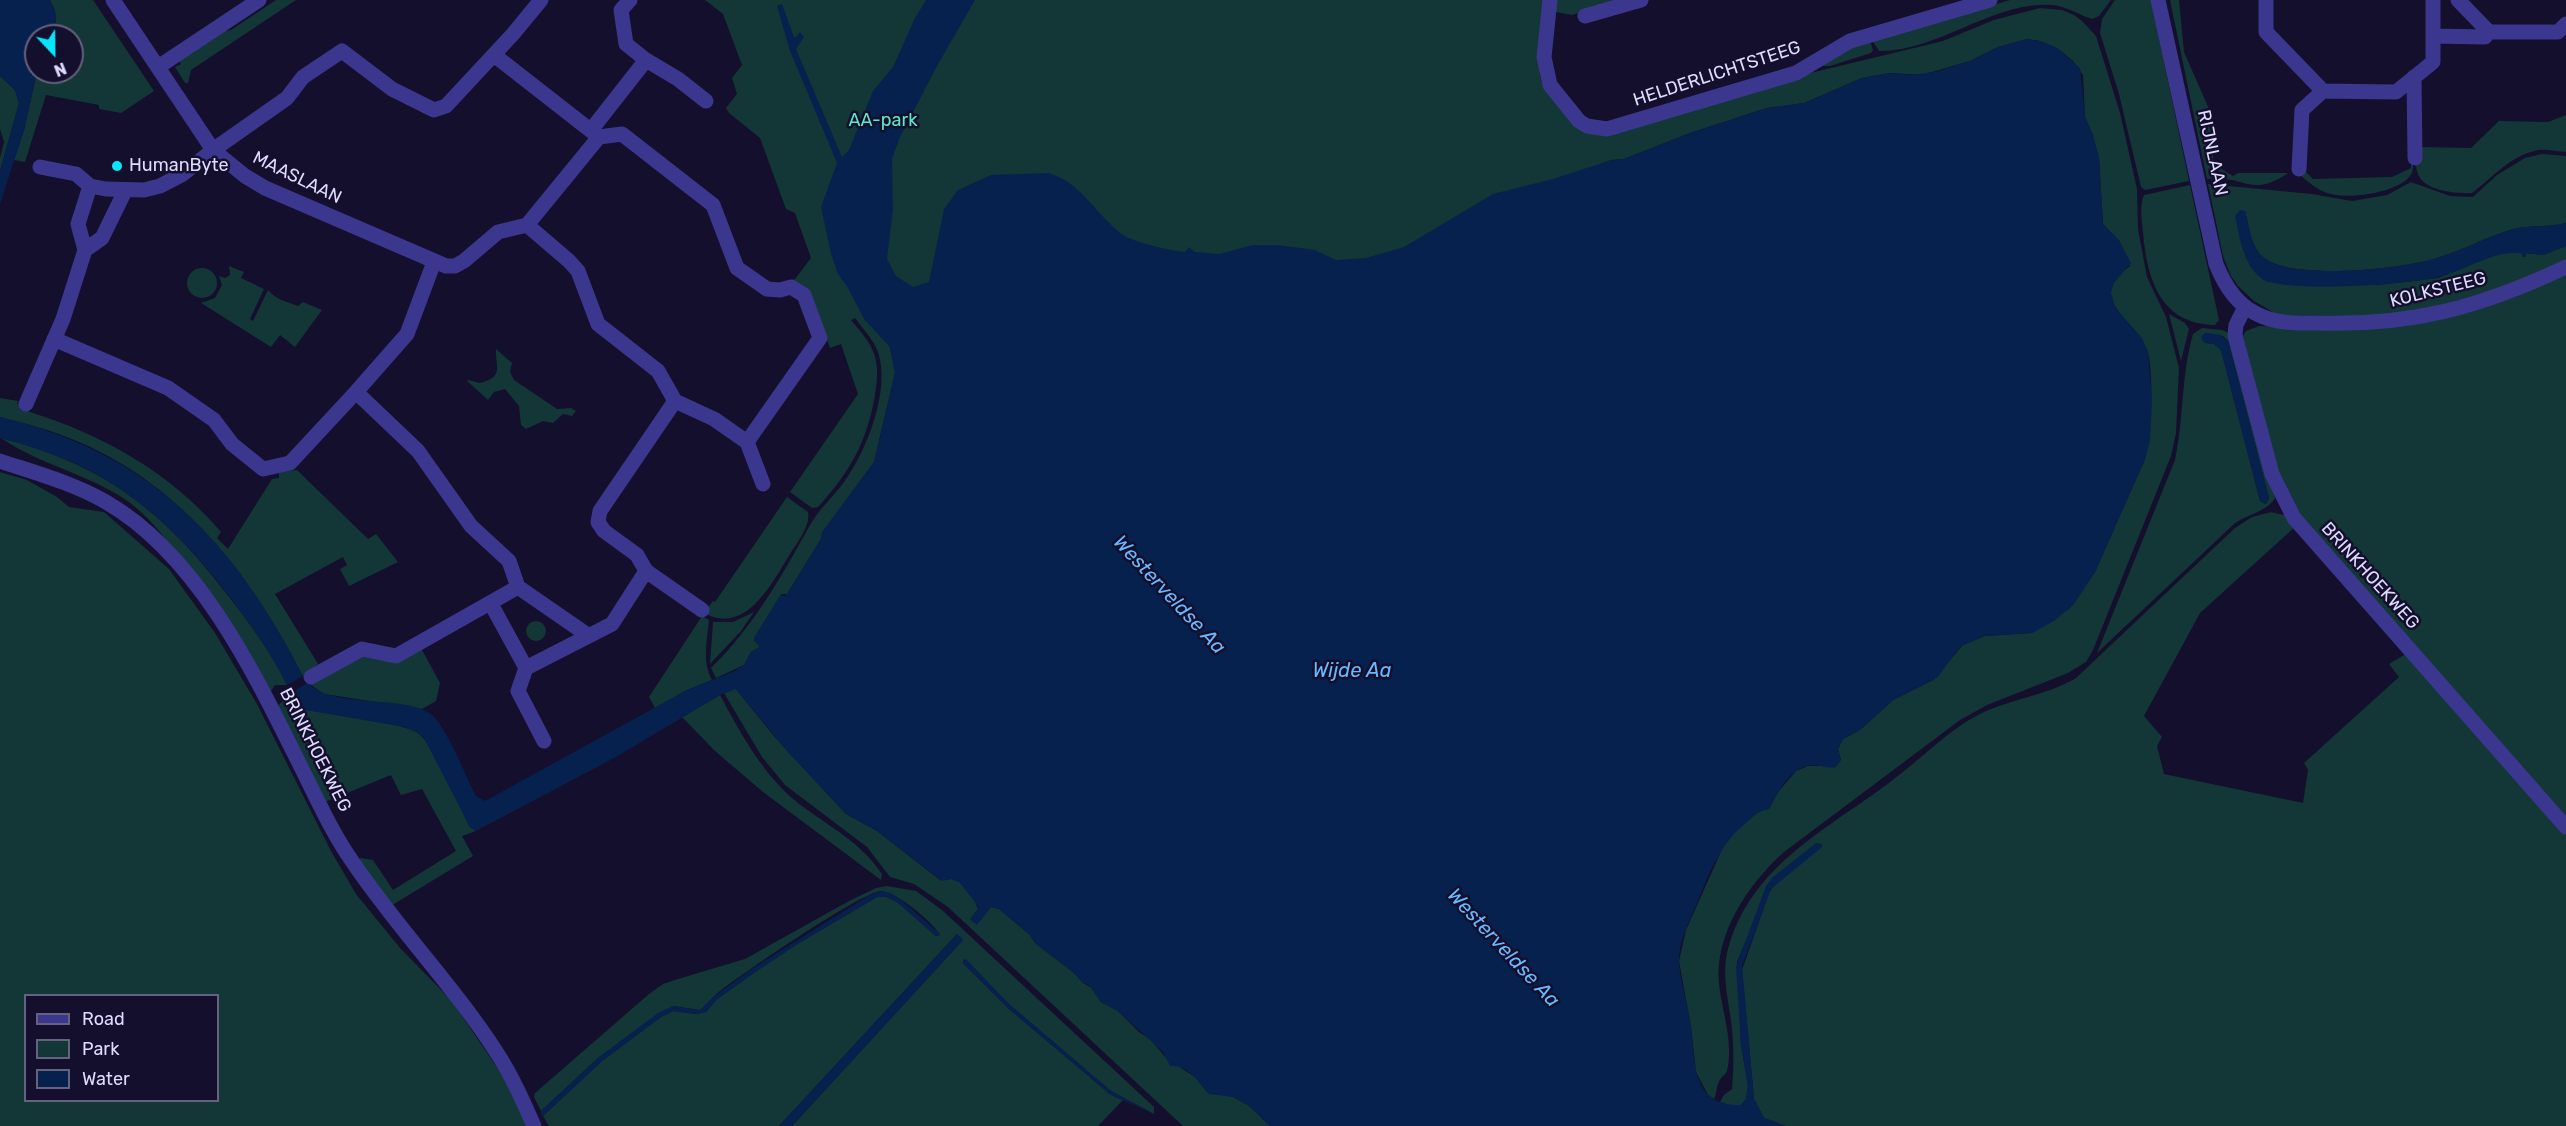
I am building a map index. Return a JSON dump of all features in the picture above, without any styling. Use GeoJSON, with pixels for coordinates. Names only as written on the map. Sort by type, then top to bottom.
{"type":"FeatureCollection","features":[{"type":"Feature","properties":{"kind":"street","name":"MAASLAAN"},"geometry":{"type":"LineString","coordinates":[[113,0],[213,150],[245,176],[265,188],[434,262]]}},
{"type":"Feature","properties":{"kind":"street"},"geometry":{"type":"LineString","coordinates":[[158,67],[260,0]]}},
{"type":"Feature","properties":{"kind":"street"},"geometry":{"type":"LineString","coordinates":[[40,167],[76,174],[90,186],[125,191],[144,190],[166,184],[287,98],[303,77],[342,51],[392,89],[434,110],[446,106],[541,0]]}},
{"type":"Feature","properties":{"kind":"street"},"geometry":{"type":"LineString","coordinates":[[630,0],[621,10],[626,44],[706,101]]}},
{"type":"Feature","properties":{"kind":"street","name":"HELDERLICHTSTEEG"},"geometry":{"type":"LineString","coordinates":[[1550,0],[1544,57],[1550,85],[1579,121],[1587,126],[1606,129],[1796,73],[1850,41],[1990,0]]}},
{"type":"Feature","properties":{"kind":"street"},"geometry":{"type":"LineString","coordinates":[[1586,16],[1641,0]]}},
{"type":"Feature","properties":{"kind":"street","name":"RIJNLAAN"},"geometry":{"type":"LineString","coordinates":[[2158,0],[2216,264],[2227,287],[2245,307]]}},
{"type":"Feature","properties":{"kind":"street"},"geometry":{"type":"LineString","coordinates":[[2266,0],[2266,32],[2323,91]]}},
{"type":"Feature","properties":{"kind":"street"},"geometry":{"type":"LineString","coordinates":[[2298,168],[2302,110],[2323,91],[2396,92],[2433,62],[2433,0]]}},
{"type":"Feature","properties":{"kind":"street"},"geometry":{"type":"LineString","coordinates":[[2458,0],[2489,32]]}},
{"type":"Feature","properties":{"kind":"street"},"geometry":{"type":"LineString","coordinates":[[2433,36],[2485,36],[2489,32],[2558,32],[2566,24]]}},
{"type":"Feature","properties":{"kind":"street"},"geometry":{"type":"LineString","coordinates":[[494,55],[595,133],[622,134],[713,206],[737,268],[766,289],[780,290],[791,287],[804,295],[820,338],[747,442]]}},
{"type":"Feature","properties":{"kind":"street"},"geometry":{"type":"LineString","coordinates":[[54,339],[168,388],[214,420],[232,444],[263,469],[290,463],[407,334],[434,262],[455,266],[498,232],[527,225],[646,60]]}},
{"type":"Feature","properties":{"kind":"street"},"geometry":{"type":"LineString","coordinates":[[2414,77],[2415,158]]}},
{"type":"Feature","properties":{"kind":"street"},"geometry":{"type":"LineString","coordinates":[[86,250],[78,224],[90,186]]}},
{"type":"Feature","properties":{"kind":"street"},"geometry":{"type":"LineString","coordinates":[[26,404],[54,339],[86,250],[102,238],[125,191]]}},
{"type":"Feature","properties":{"kind":"street"},"geometry":{"type":"LineString","coordinates":[[527,225],[578,271],[598,324],[658,371],[675,401],[714,419],[747,442],[763,484]]}},
{"type":"Feature","properties":{"kind":"street","name":"KOLKSTEEG"},"geometry":{"type":"LineString","coordinates":[[2245,307],[2265,318],[2288,322],[2357,324],[2396,322],[2436,315],[2478,303],[2566,267]]}},
{"type":"Feature","properties":{"kind":"street","name":"BRINKHOEKWEG"},"geometry":{"type":"LineString","coordinates":[[2245,307],[2236,325],[2235,335],[2272,474],[2294,518],[2566,827]]}},
{"type":"Feature","properties":{"kind":"street"},"geometry":{"type":"LineString","coordinates":[[356,392],[418,451],[471,526],[509,561],[518,587],[589,636]]}},
{"type":"Feature","properties":{"kind":"street"},"geometry":{"type":"LineString","coordinates":[[675,401],[600,511],[598,522],[604,531],[637,555],[646,571],[702,610]]}},
{"type":"Feature","properties":{"kind":"street","name":"BRINKHOEKWEG"},"geometry":{"type":"LineString","coordinates":[[0,461],[60,480],[106,502],[148,533],[177,562],[231,636],[264,693],[345,851],[382,903],[484,1033],[522,1098],[534,1126]]}},
{"type":"Feature","properties":{"kind":"street"},"geometry":{"type":"LineString","coordinates":[[544,741],[518,691],[526,668],[612,624],[646,571]]}},
{"type":"Feature","properties":{"kind":"street"},"geometry":{"type":"LineString","coordinates":[[311,677],[362,649],[396,656],[518,587]]}},
{"type":"Feature","properties":{"kind":"street"},"geometry":{"type":"LineString","coordinates":[[491,604],[526,668]]}},
{"type":"Feature","properties":{"kind":"green space"},"geometry":{"type":"Polygon","coordinates":[[[50,0],[93,0],[154,91],[121,113],[99,109],[99,105],[46,95],[25,162],[14,160],[24,130],[34,84],[84,84],[84,24],[55,24],[50,0]]]}},
{"type":"Feature","properties":{"kind":"green space"},"geometry":{"type":"Polygon","coordinates":[[[276,0],[296,0],[191,70],[188,83],[185,83],[175,67],[181,64],[179,60],[222,31],[231,30],[276,0]]]}},
{"type":"Feature","properties":{"kind":"green space","name":"AA-park"},"geometry":{"type":"Polygon","coordinates":[[[705,0],[1544,0],[1540,76],[1542,83],[1582,128],[1943,41],[1994,20],[2040,8],[2062,10],[2082,21],[2096,36],[2120,113],[2137,189],[2138,229],[2147,277],[2166,317],[2179,368],[2176,433],[2171,456],[2093,650],[2086,662],[2068,673],[1987,705],[1960,720],[1784,852],[1747,894],[1728,928],[1719,965],[1719,984],[1728,1039],[1729,1061],[1727,1071],[1717,1086],[1714,1099],[1708,1095],[1696,1072],[1691,1027],[1679,961],[1686,930],[1723,847],[1749,818],[1769,809],[1778,792],[1796,771],[1808,766],[1821,766],[1841,760],[1838,749],[1843,739],[1860,730],[1893,700],[1933,680],[1963,645],[1985,636],[2032,633],[2070,608],[2095,572],[2145,459],[2151,406],[2150,363],[2143,341],[2112,300],[2111,290],[2117,278],[2130,266],[2103,224],[2099,158],[2085,117],[2083,75],[2073,61],[2057,48],[2040,41],[2027,39],[1998,47],[1970,61],[1922,75],[1890,73],[1862,78],[1804,103],[1767,108],[1690,133],[1624,159],[1611,160],[1383,273],[932,282],[864,318],[890,347],[895,373],[874,462],[823,532],[787,594],[782,594],[754,640],[760,647],[751,652],[744,665],[716,678],[711,668],[753,618],[814,519],[844,482],[860,454],[868,438],[879,402],[881,367],[878,352],[873,343],[855,318],[851,320],[867,340],[876,359],[877,379],[872,412],[862,442],[848,469],[818,507],[812,508],[790,492],[858,394],[841,344],[830,348],[809,290],[792,280],[811,258],[795,213],[786,209],[760,138],[726,108],[737,94],[732,78],[742,65],[723,14],[705,0]]]}},
{"type":"Feature","properties":{"kind":"green space"},"geometry":{"type":"Polygon","coordinates":[[[1555,0],[1622,0],[1572,15],[1556,12],[1555,0]]]}},
{"type":"Feature","properties":{"kind":"green space"},"geometry":{"type":"Polygon","coordinates":[[[2010,0],[2111,0],[2099,16],[2092,19],[2058,6],[2031,6],[2009,10],[1923,44],[1901,49],[1879,51],[1872,40],[2010,0]]]}},
{"type":"Feature","properties":{"kind":"green space"},"geometry":{"type":"Polygon","coordinates":[[[2115,0],[2151,0],[2189,181],[2145,190],[2141,187],[2119,94],[2100,33],[2102,19],[2115,0]]]}},
{"type":"Feature","properties":{"kind":"green space"},"geometry":{"type":"Polygon","coordinates":[[[2170,0],[2179,0],[2184,52],[2209,109],[2213,159],[2217,166],[2233,176],[2238,173],[2288,173],[2275,181],[2255,185],[2219,178],[2207,179],[2170,0]]]}},
{"type":"Feature","properties":{"kind":"green space"},"geometry":{"type":"Polygon","coordinates":[[[1870,41],[1873,50],[1871,53],[1830,66],[1819,66],[1831,56],[1870,41]]]}},
{"type":"Feature","properties":{"kind":"green space"},"geometry":{"type":"Polygon","coordinates":[[[0,76],[15,90],[19,103],[0,171],[4,142],[0,129],[0,76]]]}},
{"type":"Feature","properties":{"kind":"green space"},"geometry":{"type":"Polygon","coordinates":[[[2566,115],[2566,152],[2538,150],[2528,153],[2502,168],[2472,193],[2449,192],[2432,187],[2420,178],[2417,171],[2418,147],[2471,148],[2499,121],[2548,122],[2566,115]]]}},
{"type":"Feature","properties":{"kind":"green space"},"geometry":{"type":"Polygon","coordinates":[[[2542,154],[2566,156],[2566,223],[2514,229],[2418,263],[2346,271],[2296,269],[2277,264],[2259,253],[2251,236],[2245,211],[2250,266],[2266,281],[2302,285],[2378,285],[2438,278],[2500,253],[2522,253],[2523,257],[2525,253],[2543,255],[2566,246],[2566,263],[2522,283],[2396,317],[2278,315],[2254,301],[2231,276],[2223,256],[2208,184],[2312,194],[2352,201],[2387,195],[2411,182],[2450,196],[2473,197],[2497,175],[2525,158],[2542,154]]]}},
{"type":"Feature","properties":{"kind":"green space"},"geometry":{"type":"Polygon","coordinates":[[[2411,159],[2413,169],[2408,178],[2387,190],[2372,193],[2346,196],[2331,194],[2317,188],[2300,175],[2304,170],[2313,179],[2392,177],[2411,168],[2411,159]]]}},
{"type":"Feature","properties":{"kind":"green space"},"geometry":{"type":"Polygon","coordinates":[[[2190,185],[2219,320],[2215,325],[2196,323],[2181,317],[2169,308],[2153,282],[2148,266],[2141,213],[2144,195],[2190,185]]]}},
{"type":"Feature","properties":{"kind":"green space"},"geometry":{"type":"Polygon","coordinates":[[[229,266],[244,272],[241,278],[264,289],[250,319],[253,321],[268,290],[286,302],[298,306],[303,302],[322,310],[295,347],[280,335],[271,347],[201,303],[215,298],[222,285],[219,276],[225,278],[230,275],[229,266]]]}},
{"type":"Feature","properties":{"kind":"green space"},"geometry":{"type":"Polygon","coordinates":[[[202,268],[213,272],[217,283],[213,294],[202,298],[191,294],[187,283],[191,272],[202,268]]]}},
{"type":"Feature","properties":{"kind":"green space"},"geometry":{"type":"Polygon","coordinates":[[[2566,272],[2566,816],[2297,512],[2279,477],[2243,336],[2246,331],[2259,326],[2357,329],[2566,272]]]}},
{"type":"Feature","properties":{"kind":"green space"},"geometry":{"type":"Polygon","coordinates":[[[2169,314],[2185,323],[2189,329],[2181,361],[2169,314]]]}},
{"type":"Feature","properties":{"kind":"green space"},"geometry":{"type":"Polygon","coordinates":[[[2202,328],[2222,330],[2231,334],[2275,498],[2262,510],[2234,524],[2097,653],[2175,460],[2186,365],[2193,334],[2202,328]],[[2205,333],[2205,343],[2214,344],[2221,350],[2260,501],[2266,504],[2269,498],[2228,341],[2223,336],[2205,333]]]}},
{"type":"Feature","properties":{"kind":"green space"},"geometry":{"type":"Polygon","coordinates":[[[496,349],[512,363],[510,372],[514,380],[557,409],[571,408],[576,411],[572,416],[563,414],[553,423],[543,421],[526,429],[521,425],[519,406],[505,389],[494,392],[488,400],[467,381],[480,383],[493,378],[497,370],[496,349]]]}},
{"type":"Feature","properties":{"kind":"green space"},"geometry":{"type":"Polygon","coordinates":[[[0,398],[18,401],[17,404],[28,408],[27,411],[82,431],[157,473],[201,510],[221,532],[217,538],[228,549],[272,479],[279,478],[279,472],[297,470],[368,539],[376,534],[398,562],[349,586],[340,569],[347,565],[343,557],[275,594],[318,664],[303,676],[283,639],[237,570],[183,510],[151,484],[117,461],[70,438],[0,417],[0,398]]]}},
{"type":"Feature","properties":{"kind":"green space"},"geometry":{"type":"Polygon","coordinates":[[[1,438],[70,462],[100,477],[128,494],[154,515],[179,538],[226,593],[259,637],[287,685],[275,685],[269,694],[193,577],[166,539],[141,512],[103,487],[33,456],[1,438]]]}},
{"type":"Feature","properties":{"kind":"green space"},"geometry":{"type":"Polygon","coordinates":[[[0,472],[27,480],[57,497],[69,507],[104,512],[169,569],[215,633],[257,704],[331,851],[356,894],[400,948],[451,1000],[511,1088],[529,1126],[0,1126],[0,472]]]}},
{"type":"Feature","properties":{"kind":"green space"},"geometry":{"type":"Polygon","coordinates":[[[787,497],[808,512],[808,517],[800,539],[775,579],[756,603],[733,618],[719,618],[704,613],[713,601],[715,602],[787,497]]]}},
{"type":"Feature","properties":{"kind":"green space"},"geometry":{"type":"Polygon","coordinates":[[[2271,512],[2288,516],[2296,526],[2200,613],[2144,716],[2162,737],[2157,746],[2164,774],[2303,803],[2308,770],[2304,763],[2399,677],[2389,664],[2404,655],[2411,658],[2566,835],[2566,1126],[1786,1126],[1764,1118],[1754,1099],[1742,970],[1769,893],[1775,884],[1773,877],[1737,962],[1741,1045],[1748,1086],[1746,1099],[1741,1105],[1728,1105],[1720,1102],[1724,1095],[1732,1089],[1733,1071],[1733,1038],[1725,979],[1727,953],[1738,921],[1754,894],[1774,871],[1796,850],[1899,775],[1967,721],[2002,705],[2052,689],[2076,678],[2235,528],[2252,517],[2271,512]]]}},
{"type":"Feature","properties":{"kind":"green space"},"geometry":{"type":"Polygon","coordinates":[[[754,612],[741,631],[710,664],[713,622],[733,622],[754,612]]]}},
{"type":"Feature","properties":{"kind":"green space"},"geometry":{"type":"Polygon","coordinates":[[[702,616],[709,620],[706,659],[712,680],[687,690],[655,708],[649,697],[702,616]]]}},
{"type":"Feature","properties":{"kind":"green space"},"geometry":{"type":"Polygon","coordinates":[[[532,621],[540,621],[546,627],[546,635],[540,641],[532,641],[526,635],[526,627],[532,621]]]}},
{"type":"Feature","properties":{"kind":"green space"},"geometry":{"type":"Polygon","coordinates":[[[421,648],[440,683],[436,701],[422,709],[324,694],[308,683],[360,654],[421,648]]]}},
{"type":"Feature","properties":{"kind":"green space"},"geometry":{"type":"Polygon","coordinates":[[[735,688],[773,735],[846,814],[877,831],[940,880],[960,881],[972,896],[981,919],[991,907],[999,909],[1030,935],[1035,943],[1092,988],[1101,1002],[1118,1011],[1139,1032],[1151,1040],[1167,1059],[1195,1077],[1207,1092],[1233,1097],[1248,1105],[1270,1126],[1183,1126],[948,907],[914,884],[890,877],[867,847],[785,785],[762,757],[724,693],[735,688]]]}},
{"type":"Feature","properties":{"kind":"green space"},"geometry":{"type":"Polygon","coordinates":[[[290,693],[291,700],[300,709],[381,722],[418,733],[432,750],[470,827],[476,831],[462,836],[473,856],[389,907],[357,861],[361,858],[373,860],[393,890],[456,851],[422,789],[401,795],[391,775],[325,802],[277,707],[290,693]]]}},
{"type":"Feature","properties":{"kind":"green space"},"geometry":{"type":"Polygon","coordinates":[[[720,695],[745,739],[774,780],[798,803],[864,853],[882,874],[881,880],[763,792],[715,751],[682,717],[720,695]]]}},
{"type":"Feature","properties":{"kind":"green space"},"geometry":{"type":"Polygon","coordinates":[[[887,886],[916,891],[942,910],[1154,1107],[1154,1114],[1111,1091],[1010,1005],[964,959],[963,963],[1009,1009],[1111,1095],[1123,1100],[1098,1126],[792,1126],[963,940],[957,934],[779,1126],[549,1126],[543,1116],[602,1061],[661,1017],[673,1011],[696,1014],[706,1012],[716,1000],[755,972],[877,897],[884,896],[897,902],[936,936],[940,935],[922,916],[896,896],[882,891],[870,895],[851,904],[776,952],[720,991],[700,1010],[673,1006],[599,1057],[541,1111],[534,1097],[535,1093],[663,984],[745,959],[849,901],[876,888],[887,886]]]}},
{"type":"Feature","properties":{"kind":"water"},"geometry":{"type":"Polygon","coordinates":[[[0,0],[50,0],[56,18],[55,24],[24,24],[24,84],[34,84],[24,130],[0,204],[0,171],[19,103],[15,90],[0,76],[0,0]]]}},
{"type":"Feature","properties":{"kind":"water","name":"Wijde Aa"},"geometry":{"type":"Polygon","coordinates":[[[926,0],[975,0],[937,66],[900,137],[892,159],[893,210],[887,259],[896,276],[913,287],[929,282],[944,209],[958,190],[991,175],[1049,173],[1061,178],[1080,192],[1123,235],[1162,248],[1185,252],[1189,247],[1195,252],[1219,254],[1253,245],[1278,245],[1315,250],[1336,260],[1366,258],[1404,247],[1493,194],[1553,179],[1611,160],[1624,159],[1690,133],[1767,108],[1804,103],[1862,78],[1890,73],[1913,75],[1939,71],[1970,61],[1998,47],[2027,39],[2040,41],[2057,48],[2080,68],[2085,117],[2099,158],[2103,224],[2119,240],[2131,263],[2114,283],[2111,293],[2116,309],[2142,338],[2148,352],[2152,400],[2150,441],[2145,459],[2095,572],[2074,604],[2054,621],[2032,633],[1985,636],[1963,645],[1938,677],[1893,700],[1860,730],[1843,739],[1838,749],[1841,760],[1836,767],[1812,765],[1797,770],[1791,775],[1769,809],[1757,814],[1737,831],[1715,861],[1684,933],[1679,953],[1679,966],[1690,1019],[1698,1077],[1703,1088],[1712,1098],[1724,1103],[1741,1105],[1746,1099],[1748,1086],[1741,1045],[1736,967],[1766,886],[1773,877],[1816,843],[1822,844],[1822,847],[1771,889],[1742,966],[1754,1099],[1764,1118],[1786,1126],[1270,1126],[1248,1105],[1233,1097],[1209,1094],[1187,1071],[1170,1066],[1163,1052],[1118,1011],[1101,1002],[1089,985],[1083,983],[1074,973],[1035,943],[1030,935],[999,909],[991,907],[977,925],[970,919],[979,907],[959,882],[951,879],[942,881],[877,831],[846,814],[786,750],[736,689],[720,695],[616,757],[476,831],[470,827],[424,738],[417,732],[404,727],[300,709],[293,703],[290,693],[308,683],[319,691],[334,696],[405,705],[432,715],[450,741],[476,796],[485,801],[687,690],[735,671],[744,665],[751,652],[760,647],[754,640],[755,636],[781,594],[784,596],[787,594],[821,539],[822,532],[874,462],[895,373],[890,347],[864,319],[838,274],[831,254],[821,207],[837,163],[790,51],[777,6],[782,4],[794,37],[800,32],[804,37],[796,49],[842,157],[849,150],[873,91],[893,67],[915,18],[926,0]]]}},
{"type":"Feature","properties":{"kind":"water"},"geometry":{"type":"Polygon","coordinates":[[[2240,210],[2245,211],[2251,236],[2259,253],[2277,264],[2296,269],[2346,271],[2418,263],[2514,229],[2566,223],[2566,246],[2543,255],[2526,253],[2526,257],[2523,257],[2521,253],[2510,253],[2499,255],[2450,274],[2424,280],[2376,285],[2293,286],[2273,283],[2261,278],[2250,265],[2243,249],[2235,216],[2240,210]]]}},
{"type":"Feature","properties":{"kind":"water"},"geometry":{"type":"Polygon","coordinates":[[[2205,333],[2220,335],[2228,341],[2269,498],[2266,504],[2260,501],[2221,350],[2214,344],[2203,342],[2201,337],[2205,333]]]}},
{"type":"Feature","properties":{"kind":"water"},"geometry":{"type":"Polygon","coordinates":[[[0,417],[54,433],[101,454],[144,479],[182,509],[217,544],[248,584],[303,676],[287,685],[251,625],[226,592],[178,537],[153,514],[99,476],[69,461],[36,448],[0,438],[0,417]]]}},
{"type":"Feature","properties":{"kind":"water"},"geometry":{"type":"Polygon","coordinates":[[[884,891],[899,898],[940,934],[936,936],[897,902],[887,897],[877,897],[755,972],[716,1000],[706,1012],[696,1014],[673,1011],[661,1017],[602,1061],[544,1115],[541,1115],[541,1111],[599,1057],[658,1013],[673,1006],[700,1010],[713,997],[753,968],[865,898],[884,891]]]}},
{"type":"Feature","properties":{"kind":"water"},"geometry":{"type":"Polygon","coordinates":[[[957,934],[963,940],[792,1126],[779,1126],[957,934]]]}},
{"type":"Feature","properties":{"kind":"water"},"geometry":{"type":"Polygon","coordinates":[[[966,959],[1010,1005],[1111,1091],[1149,1112],[1111,1095],[1009,1009],[963,963],[966,959]]]}},
{"type":"Feature","properties":{"kind":"place","name":"HumanByte"},"geometry":{"type":"Point","coordinates":[117,166]}},
{"type":"Feature","properties":{"kind":"water label","name":"Westerveldse Aa"},"geometry":{"type":"Point","coordinates":[1169,595]}},
{"type":"Feature","properties":{"kind":"water label","name":"Westerveldse Aa"},"geometry":{"type":"Point","coordinates":[1503,948]}}]}
